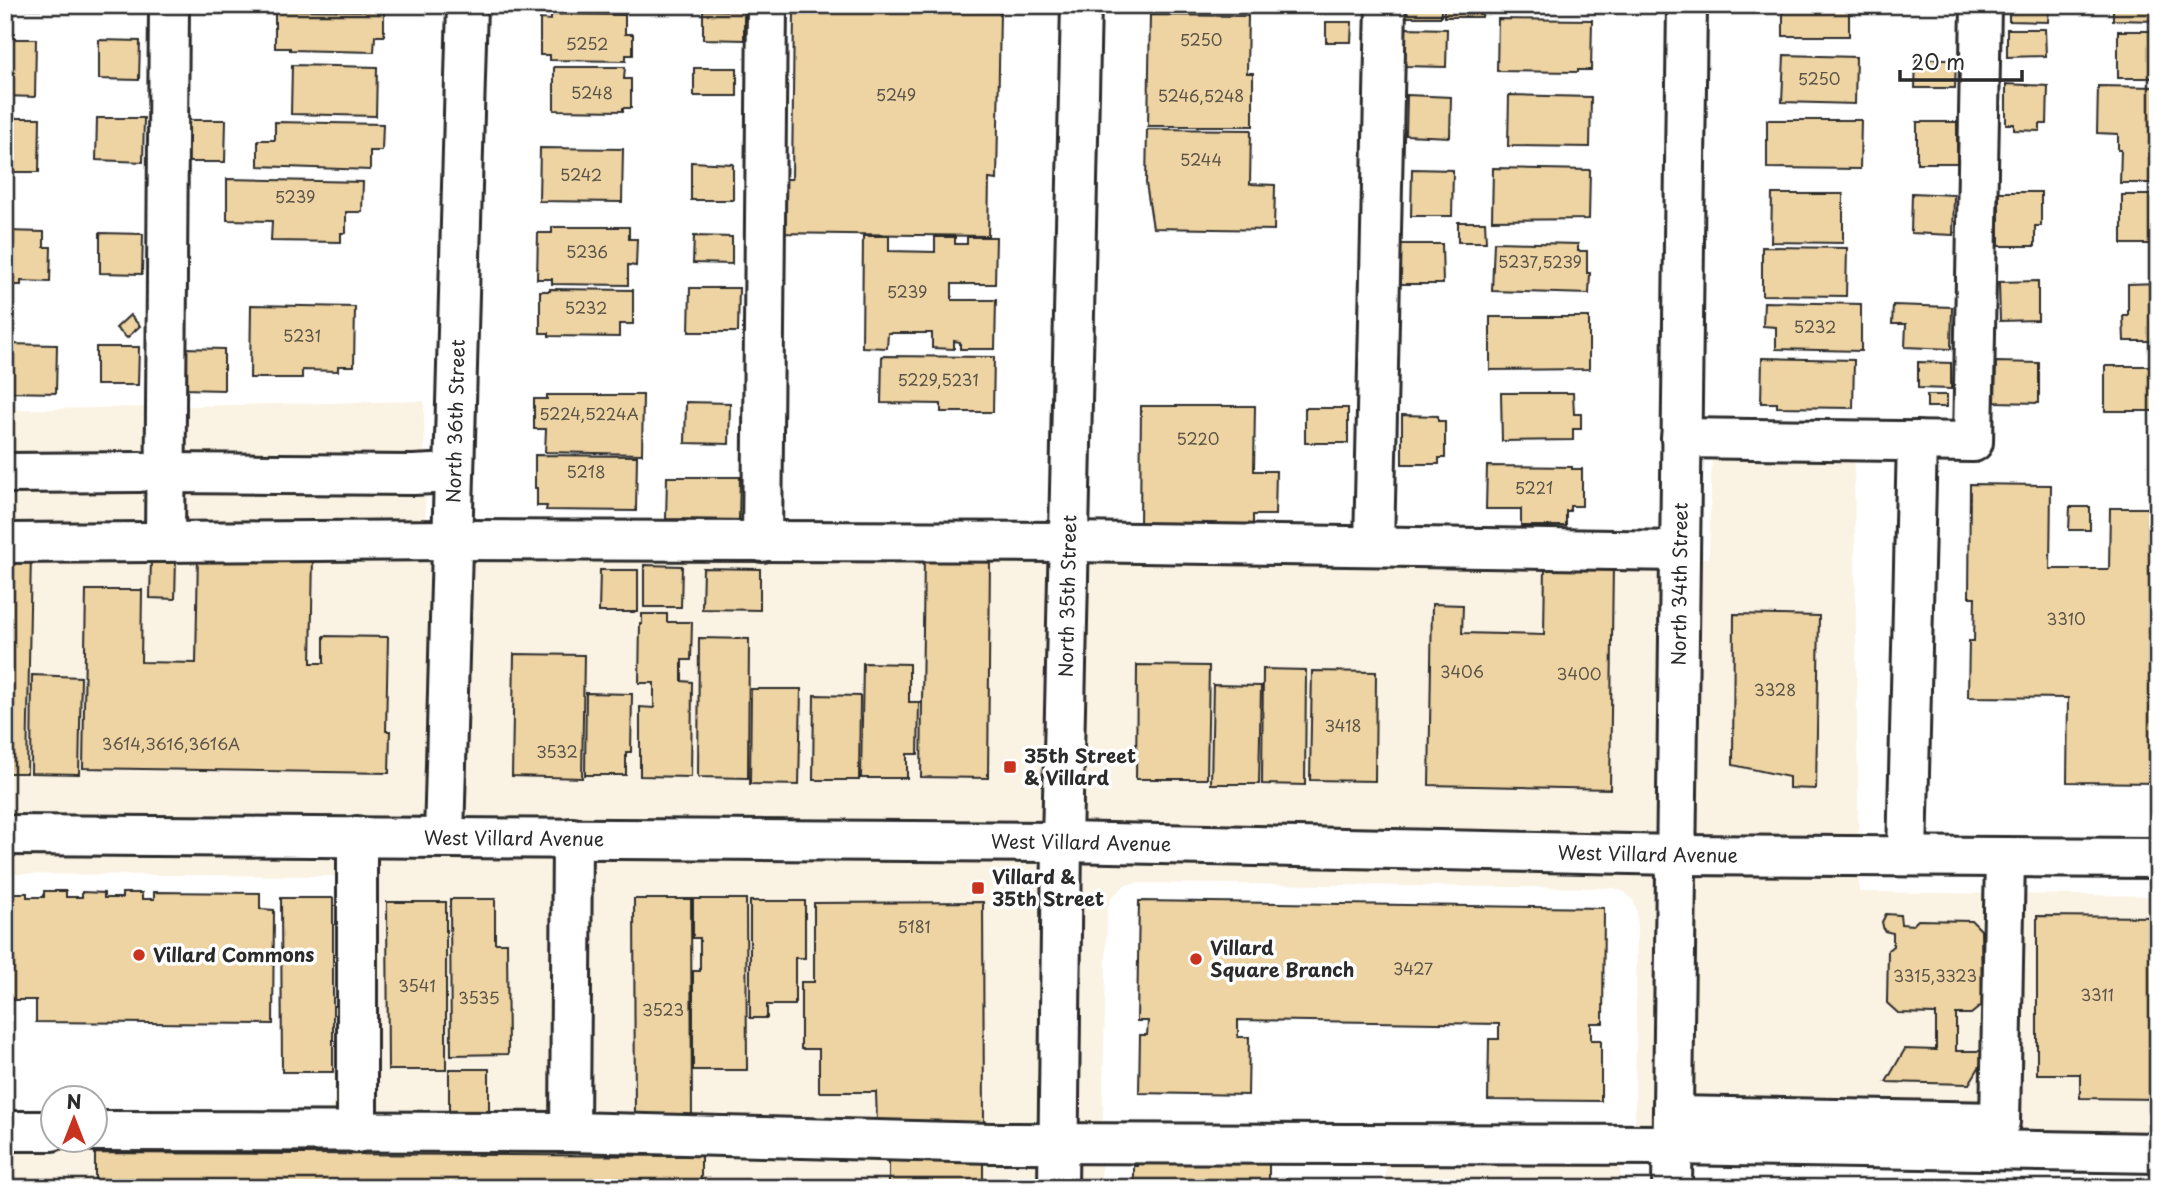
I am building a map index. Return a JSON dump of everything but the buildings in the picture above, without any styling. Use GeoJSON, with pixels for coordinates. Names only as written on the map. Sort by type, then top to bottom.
{"type":"FeatureCollection","features":[{"type":"Feature","properties":{"kind":"street"},"geometry":{"type":"LineString","coordinates":[[165,542],[153,473],[169,5]]}},
{"type":"Feature","properties":{"kind":"street","name":"North 36th Street"},"geometry":{"type":"LineString","coordinates":[[444,837],[467,5]]}},
{"type":"Feature","properties":{"kind":"street"},"geometry":{"type":"LineString","coordinates":[[762,542],[767,5]]}},
{"type":"Feature","properties":{"kind":"street","name":"North 35th Street"},"geometry":{"type":"LineString","coordinates":[[1058,1188],[1062,842],[1081,5]]}},
{"type":"Feature","properties":{"kind":"street"},"geometry":{"type":"LineString","coordinates":[[1374,547],[1386,5]]}},
{"type":"Feature","properties":{"kind":"street","name":"North 34th Street"},"geometry":{"type":"LineString","coordinates":[[1672,1153],[1687,5]]}},
{"type":"Feature","properties":{"kind":"street"},"geometry":{"type":"LineString","coordinates":[[1681,438],[1973,442],[1981,5]]}},
{"type":"Feature","properties":{"kind":"street"},"geometry":{"type":"LineString","coordinates":[[1907,856],[1917,441]]}},
{"type":"Feature","properties":{"kind":"street"},"geometry":{"type":"LineString","coordinates":[[5,473],[454,473]]}},
{"type":"Feature","properties":{"kind":"street"},"geometry":{"type":"LineString","coordinates":[[5,543],[452,540],[1069,542],[1680,551]]}},
{"type":"Feature","properties":{"kind":"street","name":"West Villard Avenue"},"geometry":{"type":"LineString","coordinates":[[5,835],[1062,842],[1676,855],[2158,858]]}},
{"type":"Feature","properties":{"kind":"street"},"geometry":{"type":"LineString","coordinates":[[357,836],[358,1133]]}},
{"type":"Feature","properties":{"kind":"street"},"geometry":{"type":"LineString","coordinates":[[570,1132],[572,838]]}},
{"type":"Feature","properties":{"kind":"street"},"geometry":{"type":"LineString","coordinates":[[1672,1153],[2000,1122],[2005,857]]}},
{"type":"Feature","properties":{"kind":"street"},"geometry":{"type":"LineString","coordinates":[[5,1131],[38,1131]]}},
{"type":"Feature","properties":{"kind":"street"},"geometry":{"type":"LineString","coordinates":[[108,1131],[570,1132],[1672,1153],[2158,1153]]}},
{"type":"Feature","properties":{"kind":"shaded area"},"geometry":{"type":"Polygon","coordinates":[[[424,401],[426,551],[1709,558],[1712,457],[1854,460],[1859,892],[2158,896],[2158,1168],[1635,1128],[1637,910],[1626,893],[1615,888],[1136,883],[1125,885],[1111,898],[1107,910],[1101,1188],[5,1188],[5,1141],[38,1141],[38,1154],[108,1154],[108,1142],[327,1143],[327,1120],[334,1099],[336,876],[5,874],[5,410],[424,401]]]}},
{"type":"Feature","properties":{"kind":"shaded area"},"geometry":{"type":"Polygon","coordinates":[[[1386,1162],[1620,1164],[1620,1188],[1385,1188],[1386,1162]]]}},
{"type":"Feature","properties":{"kind":"place","name":"35th Street & Villard"},"geometry":{"type":"Point","coordinates":[1010,767]}},
{"type":"Feature","properties":{"kind":"place","name":"Villard & 35th Street"},"geometry":{"type":"Point","coordinates":[978,888]}},
{"type":"Feature","properties":{"kind":"place","name":"Villard Commons"},"geometry":{"type":"Point","coordinates":[139,955]}},
{"type":"Feature","properties":{"kind":"place","name":"Villard Square Branch"},"geometry":{"type":"Point","coordinates":[1196,959]}}]}
